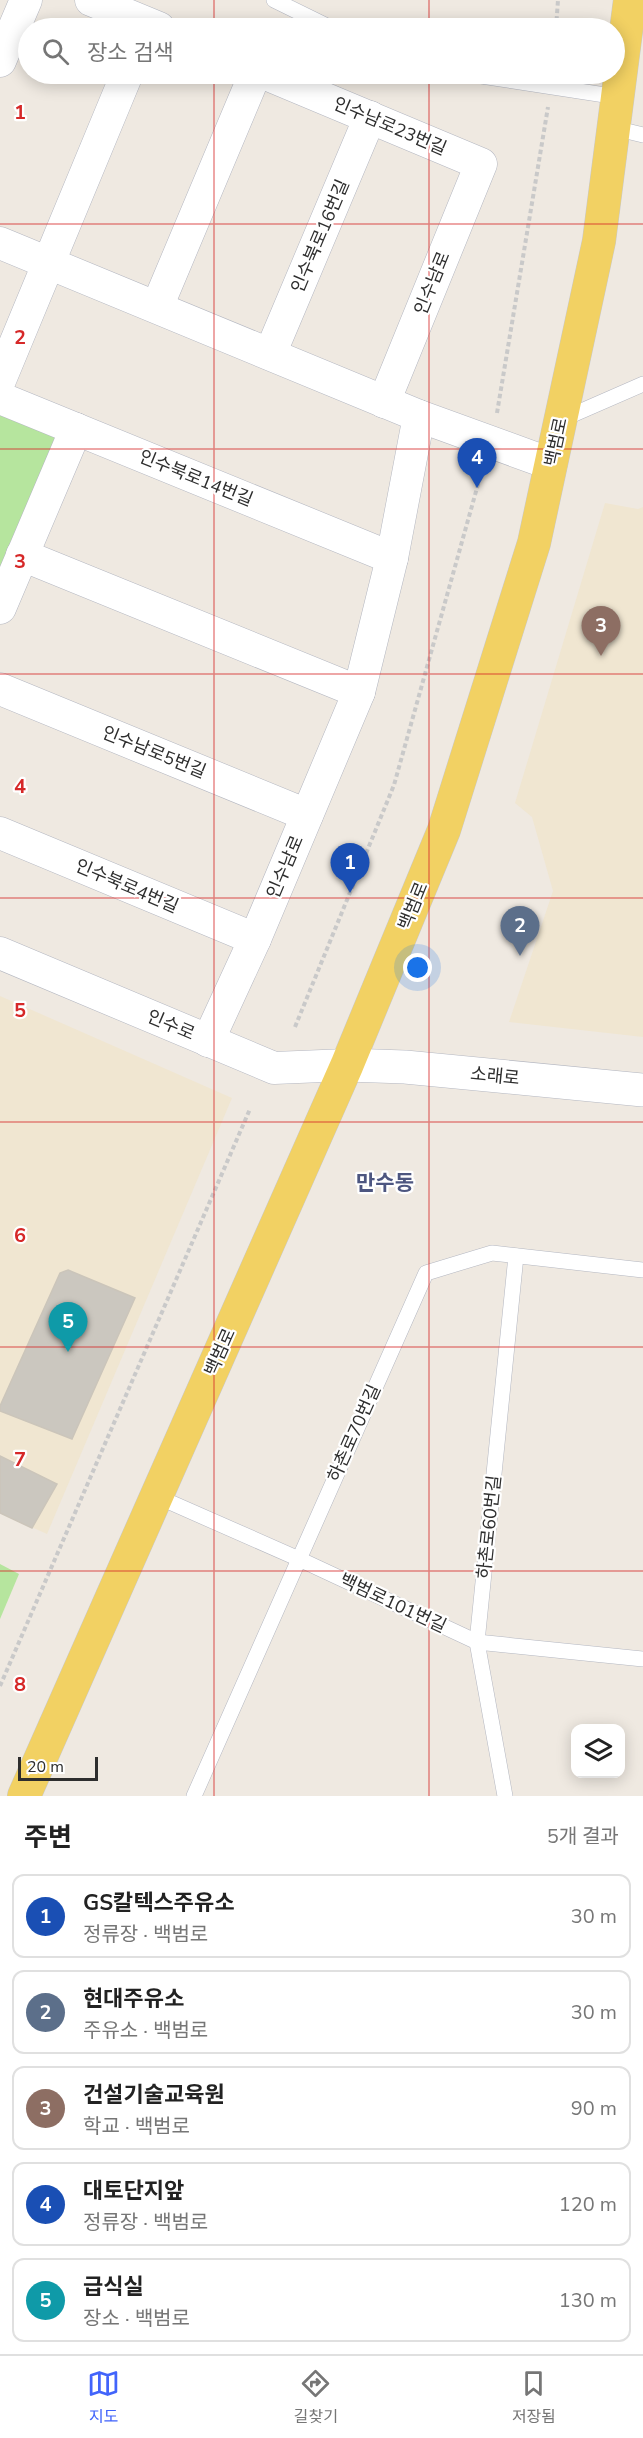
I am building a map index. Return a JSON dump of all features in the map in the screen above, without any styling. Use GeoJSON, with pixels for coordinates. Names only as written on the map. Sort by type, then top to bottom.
{"type":"FeatureCollection","features":[{"type":"Feature","properties":{"kind":"main road","name":"백범로"},"geometry":{"type":"LineString","coordinates":[[625,40],[630,0]]}},
{"type":"Feature","properties":{"kind":"main road","name":"백범로"},"geometry":{"type":"LineString","coordinates":[[24,1796],[347,1065],[444,830],[534,543],[599,241],[628,132],[618,97],[620,84]]}},
{"type":"Feature","properties":{"kind":"main road","name":"소래로"},"geometry":{"type":"LineString","coordinates":[[347,1065],[405,1066],[643,1090]]}},
{"type":"Feature","properties":{"kind":"street"},"geometry":{"type":"LineString","coordinates":[[18,18],[26,0]]}},
{"type":"Feature","properties":{"kind":"street"},"geometry":{"type":"LineString","coordinates":[[91,0],[130,18]]}},
{"type":"Feature","properties":{"kind":"street"},"geometry":{"type":"LineString","coordinates":[[0,61],[18,19]]}},
{"type":"Feature","properties":{"kind":"street"},"geometry":{"type":"LineString","coordinates":[[0,380],[123,84]]}},
{"type":"Feature","properties":{"kind":"street"},"geometry":{"type":"LineString","coordinates":[[157,307],[251,84]]}},
{"type":"Feature","properties":{"kind":"street","name":"인수남로23번길"},"geometry":{"type":"LineString","coordinates":[[290,84],[481,164]]}},
{"type":"Feature","properties":{"kind":"street","name":"인수북로16번길"},"geometry":{"type":"LineString","coordinates":[[270,354],[370,117]]}},
{"type":"Feature","properties":{"kind":"street","name":"인수남로"},"geometry":{"type":"LineString","coordinates":[[384,402],[481,164]]}},
{"type":"Feature","properties":{"kind":"street"},"geometry":{"type":"LineString","coordinates":[[0,243],[419,417],[551,464]]}},
{"type":"Feature","properties":{"kind":"street","name":"인수북로14번길"},"geometry":{"type":"LineString","coordinates":[[0,398],[393,558]]}},
{"type":"Feature","properties":{"kind":"street","name":"인수남로"},"geometry":{"type":"LineString","coordinates":[[208,1041],[255,939],[359,692],[393,558],[419,417]]}},
{"type":"Feature","properties":{"kind":"street"},"geometry":{"type":"LineString","coordinates":[[0,608],[76,429]]}},
{"type":"Feature","properties":{"kind":"street"},"geometry":{"type":"LineString","coordinates":[[22,555],[359,692]]}},
{"type":"Feature","properties":{"kind":"street","name":"인수남로5번길"},"geometry":{"type":"LineString","coordinates":[[0,689],[308,815]]}},
{"type":"Feature","properties":{"kind":"street","name":"인수북로4번길"},"geometry":{"type":"LineString","coordinates":[[0,833],[255,939]]}},
{"type":"Feature","properties":{"kind":"street","name":"인수로"},"geometry":{"type":"LineString","coordinates":[[0,952],[274,1068],[347,1065]]}},
{"type":"Feature","properties":{"kind":"lane"},"geometry":{"type":"LineString","coordinates":[[274,0],[311,18]]}},
{"type":"Feature","properties":{"kind":"lane"},"geometry":{"type":"LineString","coordinates":[[536,84],[618,97]]}},
{"type":"Feature","properties":{"kind":"lane"},"geometry":{"type":"LineString","coordinates":[[561,421],[643,384]]}},
{"type":"Feature","properties":{"kind":"lane","name":"하촌로70번길"},"geometry":{"type":"LineString","coordinates":[[194,1796],[426,1273],[492,1253],[643,1270]]}},
{"type":"Feature","properties":{"kind":"lane","name":"하촌로60번길"},"geometry":{"type":"LineString","coordinates":[[505,1796],[477,1642],[516,1256]]}},
{"type":"Feature","properties":{"kind":"lane","name":"백범로101번길"},"geometry":{"type":"LineString","coordinates":[[156,1496],[299,1559],[477,1642],[643,1659]]}},
{"type":"Feature","properties":{"kind":"path"},"geometry":{"type":"LineString","coordinates":[[557,18],[558,0]]}},
{"type":"Feature","properties":{"kind":"path"},"geometry":{"type":"LineString","coordinates":[[295,1027],[394,785],[490,442],[498,410],[550,86]]}},
{"type":"Feature","properties":{"kind":"path"},"geometry":{"type":"LineString","coordinates":[[0,1686],[250,1109]]}},
{"type":"Feature","properties":{"kind":"shaded area"},"geometry":{"type":"Polygon","coordinates":[[[605,503],[638,509],[643,507],[643,1037],[509,1022],[553,891],[532,817],[515,803],[605,503]]]}},
{"type":"Feature","properties":{"kind":"shaded area"},"geometry":{"type":"Polygon","coordinates":[[[0,996],[232,1098],[47,1534],[0,1513],[0,996]]]}},
{"type":"Feature","properties":{"kind":"green space"},"geometry":{"type":"Polygon","coordinates":[[[0,398],[76,429],[0,608],[0,398]]]}},
{"type":"Feature","properties":{"kind":"green space"},"geometry":{"type":"Polygon","coordinates":[[[0,1564],[19,1574],[0,1619],[0,1564]]]}},
{"type":"Feature","properties":{"kind":"building"},"geometry":{"type":"Polygon","coordinates":[[[68,1270],[135,1298],[72,1439],[0,1411],[0,1406],[60,1273],[68,1270]]]}},
{"type":"Feature","properties":{"kind":"building"},"geometry":{"type":"Polygon","coordinates":[[[0,1456],[57,1484],[32,1528],[0,1513],[0,1456]]]}},
{"type":"Feature","properties":{"kind":"place","name":"대토단지앞"},"geometry":{"type":"Point","coordinates":[477,488]}},
{"type":"Feature","properties":{"kind":"place","name":"건설기술교육원"},"geometry":{"type":"Point","coordinates":[601,656]}},
{"type":"Feature","properties":{"kind":"place","name":"GS칼텍스주유소"},"geometry":{"type":"Point","coordinates":[350,893]}},
{"type":"Feature","properties":{"kind":"place","name":"현대주유소"},"geometry":{"type":"Point","coordinates":[520,956]}},
{"type":"Feature","properties":{"kind":"place","name":"급식실"},"geometry":{"type":"Point","coordinates":[68,1352]}},
{"type":"Feature","properties":{"kind":"district","name":"만수동"},"geometry":{"type":"Point","coordinates":[385,1183]}}]}
